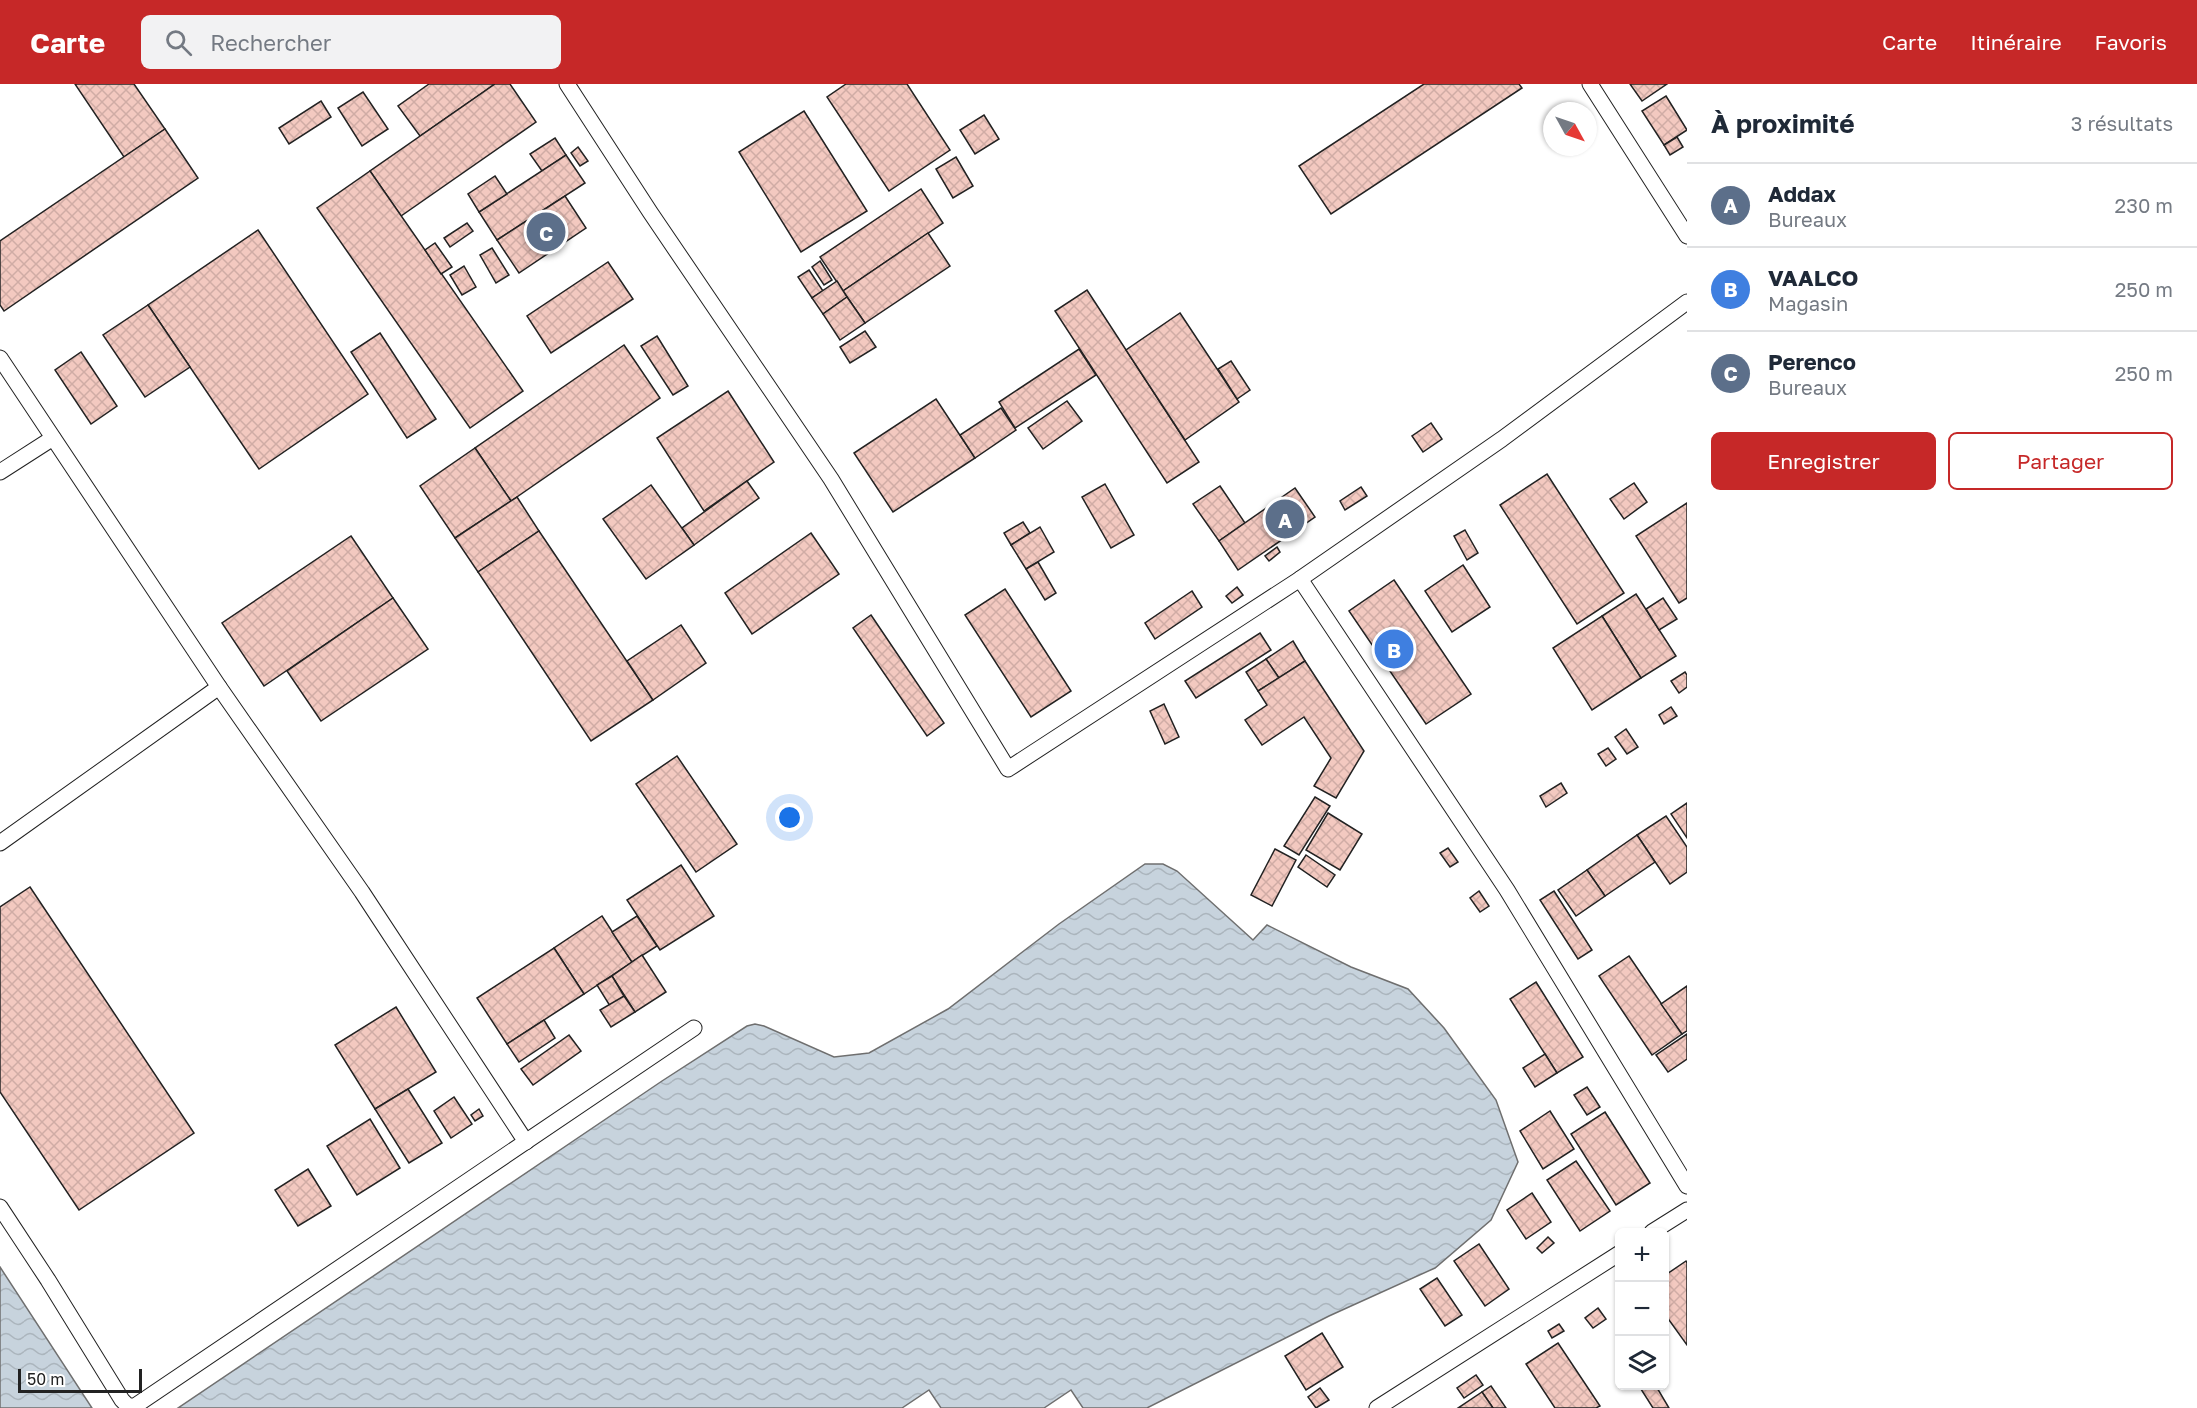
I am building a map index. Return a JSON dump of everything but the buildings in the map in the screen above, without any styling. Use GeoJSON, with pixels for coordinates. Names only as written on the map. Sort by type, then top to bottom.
{"type":"FeatureCollection","features":[{"type":"Feature","properties":{"kind":"street"},"geometry":{"type":"LineString","coordinates":[[567,84],[650,212],[831,479],[1008,769],[1300,579],[1502,439],[1687,302]]}},
{"type":"Feature","properties":{"kind":"street"},"geometry":{"type":"LineString","coordinates":[[1590,84],[1687,236]]}},
{"type":"Feature","properties":{"kind":"street"},"geometry":{"type":"LineString","coordinates":[[0,358],[219,687],[362,892],[526,1142]]}},
{"type":"Feature","properties":{"kind":"street"},"geometry":{"type":"LineString","coordinates":[[0,472],[53,438]]}},
{"type":"Feature","properties":{"kind":"street"},"geometry":{"type":"LineString","coordinates":[[1300,579],[1507,890],[1687,1186]]}},
{"type":"Feature","properties":{"kind":"street"},"geometry":{"type":"LineString","coordinates":[[0,843],[219,687]]}},
{"type":"Feature","properties":{"kind":"street"},"geometry":{"type":"LineString","coordinates":[[0,1207],[122,1400],[128,1406],[135,1406],[694,1028]]}},
{"type":"Feature","properties":{"kind":"street"},"geometry":{"type":"LineString","coordinates":[[1660,1228],[1687,1210]]}},
{"type":"Feature","properties":{"kind":"street"},"geometry":{"type":"LineString","coordinates":[[1377,1408],[1615,1257]]}},
{"type":"Feature","properties":{"kind":"water"},"geometry":{"type":"Polygon","coordinates":[[[1145,864],[1163,864],[1177,871],[1253,940],[1267,925],[1351,967],[1408,989],[1444,1028],[1496,1100],[1518,1162],[1491,1220],[1435,1268],[1329,1316],[1147,1408],[1083,1408],[1071,1390],[1044,1408],[941,1408],[929,1390],[902,1408],[178,1408],[747,1026],[755,1024],[764,1026],[834,1057],[869,1053],[948,1009],[1059,924],[1145,864]]]}},
{"type":"Feature","properties":{"kind":"water"},"geometry":{"type":"Polygon","coordinates":[[[0,1267],[92,1408],[0,1408],[0,1267]]]}},
{"type":"Feature","properties":{"kind":"place","name":"Perenco"},"geometry":{"type":"Point","coordinates":[546,232]}},
{"type":"Feature","properties":{"kind":"place","name":"Addax"},"geometry":{"type":"Point","coordinates":[1285,519]}},
{"type":"Feature","properties":{"kind":"place","name":"VAALCO"},"geometry":{"type":"Point","coordinates":[1394,649]}}]}
